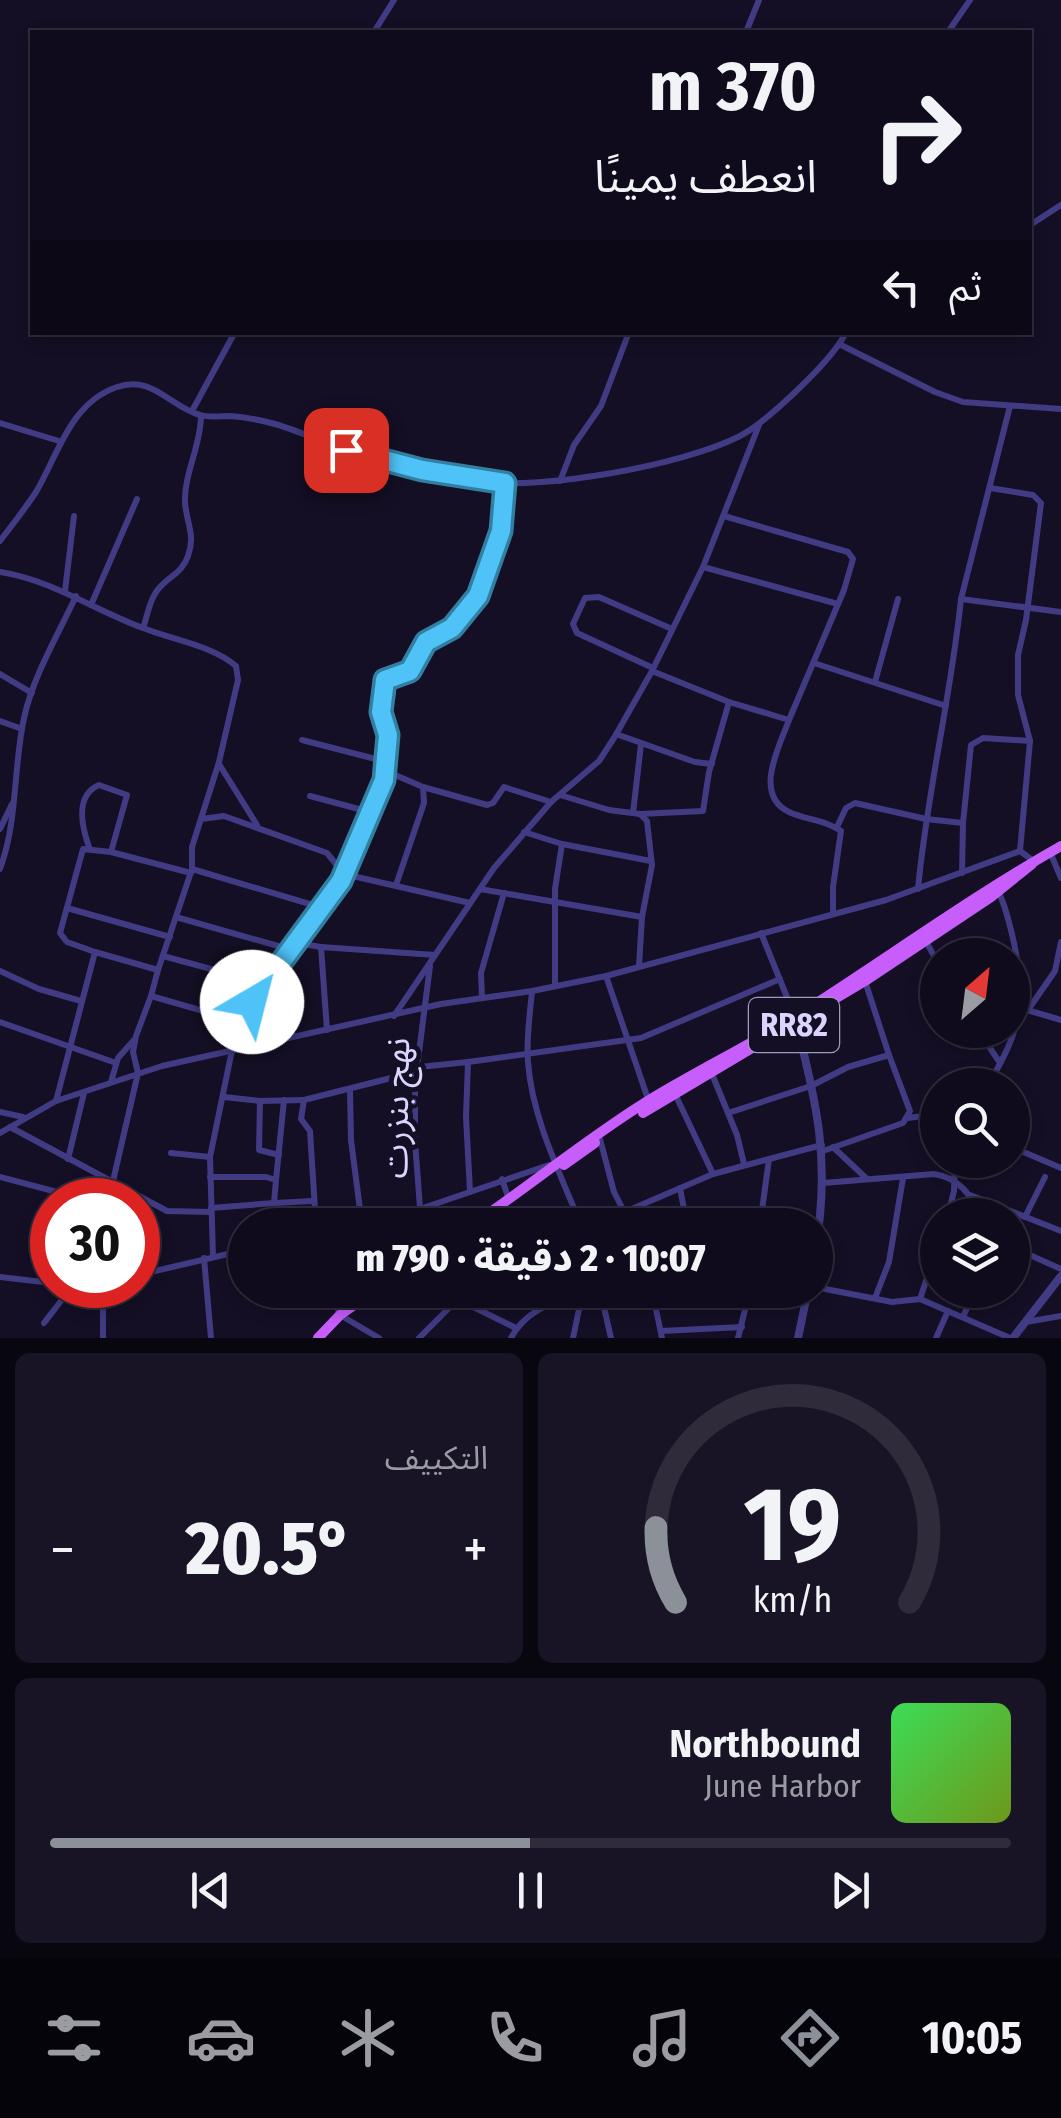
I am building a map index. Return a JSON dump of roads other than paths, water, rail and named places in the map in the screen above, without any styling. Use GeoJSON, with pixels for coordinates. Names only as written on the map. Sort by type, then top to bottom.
{"type":"FeatureCollection","features":[{"type":"Feature","properties":{"kind":"main road","name":"RR82"},"geometry":{"type":"LineString","coordinates":[[924,938],[1061,846]]}},
{"type":"Feature","properties":{"kind":"main road","name":"RR82"},"geometry":{"type":"LineString","coordinates":[[497,1208],[650,1104],[865,981],[920,941]]}},
{"type":"Feature","properties":{"kind":"main road","name":"RR82"},"geometry":{"type":"LineString","coordinates":[[556,1166],[650,1104],[712,1074],[920,941]]}},
{"type":"Feature","properties":{"kind":"main road"},"geometry":{"type":"LineString","coordinates":[[318,1338],[350,1308]]}},
{"type":"Feature","properties":{"kind":"street"},"geometry":{"type":"LineString","coordinates":[[375,30],[394,0]]}},
{"type":"Feature","properties":{"kind":"street"},"geometry":{"type":"LineString","coordinates":[[747,30],[759,0]]}},
{"type":"Feature","properties":{"kind":"street"},"geometry":{"type":"LineString","coordinates":[[949,30],[970,0]]}},
{"type":"Feature","properties":{"kind":"street"},"geometry":{"type":"LineString","coordinates":[[1032,224],[1061,205]]}},
{"type":"Feature","properties":{"kind":"street"},"geometry":{"type":"LineString","coordinates":[[192,411],[232,335]]}},
{"type":"Feature","properties":{"kind":"street"},"geometry":{"type":"LineString","coordinates":[[560,480],[574,445],[601,406],[628,335]]}},
{"type":"Feature","properties":{"kind":"street"},"geometry":{"type":"LineString","coordinates":[[0,541],[37,490],[59,441],[93,403],[119,386],[151,387],[201,416],[254,420],[400,465],[505,483],[560,480],[711,449],[759,424],[841,345],[845,335]]}},
{"type":"Feature","properties":{"kind":"street"},"geometry":{"type":"LineString","coordinates":[[841,345],[949,398],[1061,410]]}},
{"type":"Feature","properties":{"kind":"street"},"geometry":{"type":"LineString","coordinates":[[918,890],[961,599],[1010,406]]}},
{"type":"Feature","properties":{"kind":"street"},"geometry":{"type":"LineString","coordinates":[[143,628],[153,597],[182,568],[190,552],[193,534],[185,498],[200,439],[201,416]]}},
{"type":"Feature","properties":{"kind":"street"},"geometry":{"type":"LineString","coordinates":[[0,423],[59,441]]}},
{"type":"Feature","properties":{"kind":"street"},"geometry":{"type":"LineString","coordinates":[[394,1016],[480,889],[524,832],[551,802],[599,761],[616,734],[703,567],[759,424]]}},
{"type":"Feature","properties":{"kind":"street"},"geometry":{"type":"LineString","coordinates":[[211,1338],[210,1157],[238,1021],[344,874],[386,766],[388,735],[381,712],[385,680],[410,671],[426,642],[452,628],[474,604],[501,531],[505,483]]}},
{"type":"Feature","properties":{"kind":"street"},"geometry":{"type":"LineString","coordinates":[[990,488],[1033,495],[1040,504],[1019,646],[1017,684],[1023,724],[1030,741],[1020,851]]}},
{"type":"Feature","properties":{"kind":"street"},"geometry":{"type":"LineString","coordinates":[[92,606],[137,499]]}},
{"type":"Feature","properties":{"kind":"street"},"geometry":{"type":"LineString","coordinates":[[65,591],[74,516]]}},
{"type":"Feature","properties":{"kind":"street"},"geometry":{"type":"LineString","coordinates":[[724,516],[852,554],[838,604],[789,720],[770,782],[772,798],[788,812],[837,828]]}},
{"type":"Feature","properties":{"kind":"street"},"geometry":{"type":"LineString","coordinates":[[703,567],[838,604]]}},
{"type":"Feature","properties":{"kind":"street"},"geometry":{"type":"LineString","coordinates":[[0,572],[65,591],[236,666],[238,680],[219,762],[190,856],[192,871],[136,1036],[133,1052],[138,1073],[114,1178]]}},
{"type":"Feature","properties":{"kind":"street"},"geometry":{"type":"LineString","coordinates":[[0,870],[14,820],[12,804],[22,729],[32,693],[76,596]]}},
{"type":"Feature","properties":{"kind":"street"},"geometry":{"type":"LineString","coordinates":[[672,629],[599,597],[585,598],[573,624],[578,633],[653,669],[729,702],[789,720]]}},
{"type":"Feature","properties":{"kind":"street"},"geometry":{"type":"LineString","coordinates":[[876,682],[898,599]]}},
{"type":"Feature","properties":{"kind":"street"},"geometry":{"type":"LineString","coordinates":[[961,599],[1061,612]]}},
{"type":"Feature","properties":{"kind":"street"},"geometry":{"type":"LineString","coordinates":[[814,663],[946,706]]}},
{"type":"Feature","properties":{"kind":"street"},"geometry":{"type":"LineString","coordinates":[[0,674],[32,693]]}},
{"type":"Feature","properties":{"kind":"street"},"geometry":{"type":"LineString","coordinates":[[560,795],[636,814],[703,811],[729,702]]}},
{"type":"Feature","properties":{"kind":"street"},"geometry":{"type":"LineString","coordinates":[[0,721],[22,729]]}},
{"type":"Feature","properties":{"kind":"street"},"geometry":{"type":"LineString","coordinates":[[616,734],[695,762],[712,764]]}},
{"type":"Feature","properties":{"kind":"street"},"geometry":{"type":"LineString","coordinates":[[962,873],[971,744],[983,738],[1030,741]]}},
{"type":"Feature","properties":{"kind":"street"},"geometry":{"type":"LineString","coordinates":[[302,740],[386,766],[423,786],[487,805],[504,787],[551,802]]}},
{"type":"Feature","properties":{"kind":"street"},"geometry":{"type":"LineString","coordinates":[[636,814],[640,744]]}},
{"type":"Feature","properties":{"kind":"street"},"geometry":{"type":"LineString","coordinates":[[219,762],[259,828]]}},
{"type":"Feature","properties":{"kind":"street"},"geometry":{"type":"LineString","coordinates":[[89,848],[81,815],[89,791],[98,785],[127,795],[112,852]]}},
{"type":"Feature","properties":{"kind":"street"},"geometry":{"type":"LineString","coordinates":[[396,886],[424,803],[423,786]]}},
{"type":"Feature","properties":{"kind":"street"},"geometry":{"type":"LineString","coordinates":[[310,796],[370,812]]}},
{"type":"Feature","properties":{"kind":"street"},"geometry":{"type":"LineString","coordinates":[[833,914],[832,888],[841,838],[837,828],[846,808],[855,803],[963,823]]}},
{"type":"Feature","properties":{"kind":"street"},"geometry":{"type":"LineString","coordinates":[[0,829],[12,804]]}},
{"type":"Feature","properties":{"kind":"street"},"geometry":{"type":"LineString","coordinates":[[636,814],[649,826],[651,861],[639,966]]}},
{"type":"Feature","properties":{"kind":"street"},"geometry":{"type":"LineString","coordinates":[[200,820],[220,816],[259,828],[327,852],[344,874],[470,904]]}},
{"type":"Feature","properties":{"kind":"street"},"geometry":{"type":"LineString","coordinates":[[524,832],[562,844],[651,861]]}},
{"type":"Feature","properties":{"kind":"street"},"geometry":{"type":"LineString","coordinates":[[0,846],[9,840]]}},
{"type":"Feature","properties":{"kind":"street"},"geometry":{"type":"LineString","coordinates":[[555,986],[556,903],[562,844]]}},
{"type":"Feature","properties":{"kind":"street"},"geometry":{"type":"LineString","coordinates":[[158,970],[62,939],[83,849],[192,871],[323,908]]}},
{"type":"Feature","properties":{"kind":"street"},"geometry":{"type":"LineString","coordinates":[[1020,851],[1034,862]]}},
{"type":"Feature","properties":{"kind":"street"},"geometry":{"type":"LineString","coordinates":[[0,1133],[56,1101],[138,1073],[424,1008],[606,976],[918,890],[1020,851]]}},
{"type":"Feature","properties":{"kind":"street"},"geometry":{"type":"LineString","coordinates":[[1050,852],[1061,878]]}},
{"type":"Feature","properties":{"kind":"street"},"geometry":{"type":"LineString","coordinates":[[996,888],[1010,938]]}},
{"type":"Feature","properties":{"kind":"street"},"geometry":{"type":"LineString","coordinates":[[480,889],[642,917]]}},
{"type":"Feature","properties":{"kind":"street"},"geometry":{"type":"LineString","coordinates":[[482,998],[482,973],[504,893]]}},
{"type":"Feature","properties":{"kind":"street"},"geometry":{"type":"LineString","coordinates":[[67,908],[170,937]]}},
{"type":"Feature","properties":{"kind":"street"},"geometry":{"type":"LineString","coordinates":[[176,917],[294,947],[433,958]]}},
{"type":"Feature","properties":{"kind":"street"},"geometry":{"type":"LineString","coordinates":[[762,933],[780,979],[811,1086],[823,1147],[820,1208]]}},
{"type":"Feature","properties":{"kind":"street"},"geometry":{"type":"LineString","coordinates":[[1030,1003],[1059,963],[1061,942]]}},
{"type":"Feature","properties":{"kind":"street"},"geometry":{"type":"LineString","coordinates":[[322,947],[327,1030]]}},
{"type":"Feature","properties":{"kind":"street"},"geometry":{"type":"LineString","coordinates":[[56,1101],[95,952]]}},
{"type":"Feature","properties":{"kind":"street"},"geometry":{"type":"LineString","coordinates":[[163,956],[267,984]]}},
{"type":"Feature","properties":{"kind":"street","name":"نهج بنزرت"},"geometry":{"type":"LineString","coordinates":[[420,1208],[415,1084],[433,958]]}},
{"type":"Feature","properties":{"kind":"street"},"geometry":{"type":"LineString","coordinates":[[0,971],[81,1001]]}},
{"type":"Feature","properties":{"kind":"street"},"geometry":{"type":"LineString","coordinates":[[606,976],[650,1104]]}},
{"type":"Feature","properties":{"kind":"street"},"geometry":{"type":"LineString","coordinates":[[224,1097],[304,1100],[407,1074],[419,1066],[528,1056],[641,1038],[780,979]]}},
{"type":"Feature","properties":{"kind":"street"},"geometry":{"type":"LineString","coordinates":[[633,1208],[744,1164],[833,1147],[903,1123],[910,1110],[865,981]]}},
{"type":"Feature","properties":{"kind":"street"},"geometry":{"type":"LineString","coordinates":[[532,991],[528,1056],[538,1110],[556,1166],[576,1208]]}},
{"type":"Feature","properties":{"kind":"street"},"geometry":{"type":"LineString","coordinates":[[151,996],[238,1021]]}},
{"type":"Feature","properties":{"kind":"street"},"geometry":{"type":"LineString","coordinates":[[1030,1011],[1061,1020]]}},
{"type":"Feature","properties":{"kind":"street"},"geometry":{"type":"LineString","coordinates":[[0,1022],[116,1063]]}},
{"type":"Feature","properties":{"kind":"street"},"geometry":{"type":"LineString","coordinates":[[111,1082],[116,1063],[136,1036]]}},
{"type":"Feature","properties":{"kind":"street"},"geometry":{"type":"LineString","coordinates":[[990,1048],[1000,1064]]}},
{"type":"Feature","properties":{"kind":"street"},"geometry":{"type":"LineString","coordinates":[[998,1068],[1007,1048]]}},
{"type":"Feature","properties":{"kind":"street"},"geometry":{"type":"LineString","coordinates":[[728,1112],[811,1086],[848,1068],[889,1055]]}},
{"type":"Feature","properties":{"kind":"street"},"geometry":{"type":"LineString","coordinates":[[468,1062],[470,1191]]}},
{"type":"Feature","properties":{"kind":"street"},"geometry":{"type":"LineString","coordinates":[[712,1074],[744,1164]]}},
{"type":"Feature","properties":{"kind":"street"},"geometry":{"type":"LineString","coordinates":[[350,1090],[351,1140],[360,1208]]}},
{"type":"Feature","properties":{"kind":"street"},"geometry":{"type":"LineString","coordinates":[[68,1159],[84,1093]]}},
{"type":"Feature","properties":{"kind":"street"},"geometry":{"type":"LineString","coordinates":[[675,1094],[713,1174]]}},
{"type":"Feature","properties":{"kind":"street"},"geometry":{"type":"LineString","coordinates":[[274,1203],[284,1100]]}},
{"type":"Feature","properties":{"kind":"street"},"geometry":{"type":"LineString","coordinates":[[304,1100],[302,1120],[310,1131],[314,1208]]}},
{"type":"Feature","properties":{"kind":"street"},"geometry":{"type":"LineString","coordinates":[[260,1101],[259,1150],[279,1155]]}},
{"type":"Feature","properties":{"kind":"street"},"geometry":{"type":"LineString","coordinates":[[0,1112],[24,1118]]}},
{"type":"Feature","properties":{"kind":"street"},"geometry":{"type":"LineString","coordinates":[[908,1118],[920,1116]]}},
{"type":"Feature","properties":{"kind":"street"},"geometry":{"type":"LineString","coordinates":[[10,1127],[107,1178]]}},
{"type":"Feature","properties":{"kind":"street"},"geometry":{"type":"LineString","coordinates":[[600,1139],[622,1208]]}},
{"type":"Feature","properties":{"kind":"street"},"geometry":{"type":"LineString","coordinates":[[833,1147],[868,1180]]}},
{"type":"Feature","properties":{"kind":"street"},"geometry":{"type":"LineString","coordinates":[[171,1152],[210,1157]]}},
{"type":"Feature","properties":{"kind":"street"},"geometry":{"type":"LineString","coordinates":[[1030,1155],[1061,1168]]}},
{"type":"Feature","properties":{"kind":"street"},"geometry":{"type":"LineString","coordinates":[[762,1208],[768,1159]]}},
{"type":"Feature","properties":{"kind":"street"},"geometry":{"type":"LineString","coordinates":[[420,1208],[522,1173],[556,1166]]}},
{"type":"Feature","properties":{"kind":"street"},"geometry":{"type":"LineString","coordinates":[[522,1173],[529,1186]]}},
{"type":"Feature","properties":{"kind":"street"},"geometry":{"type":"LineString","coordinates":[[823,1183],[934,1174],[954,1179],[970,1198]]}},
{"type":"Feature","properties":{"kind":"street"},"geometry":{"type":"LineString","coordinates":[[1030,1202],[1045,1176]]}},
{"type":"Feature","properties":{"kind":"street"},"geometry":{"type":"LineString","coordinates":[[0,1177],[30,1185]]}},
{"type":"Feature","properties":{"kind":"street"},"geometry":{"type":"LineString","coordinates":[[210,1177],[276,1180]]}},
{"type":"Feature","properties":{"kind":"street"},"geometry":{"type":"LineString","coordinates":[[875,1298],[889,1262],[903,1178]]}},
{"type":"Feature","properties":{"kind":"street"},"geometry":{"type":"LineString","coordinates":[[952,1198],[954,1179]]}},
{"type":"Feature","properties":{"kind":"street"},"geometry":{"type":"LineString","coordinates":[[502,1180],[509,1200]]}},
{"type":"Feature","properties":{"kind":"street"},"geometry":{"type":"LineString","coordinates":[[680,1188],[684,1208]]}},
{"type":"Feature","properties":{"kind":"street"},"geometry":{"type":"LineString","coordinates":[[968,1195],[976,1198]]}},
{"type":"Feature","properties":{"kind":"street"},"geometry":{"type":"LineString","coordinates":[[160,1206],[174,1213],[313,1201]]}},
{"type":"Feature","properties":{"kind":"street"},"geometry":{"type":"LineString","coordinates":[[1030,1219],[1061,1230]]}},
{"type":"Feature","properties":{"kind":"street"},"geometry":{"type":"LineString","coordinates":[[160,1269],[228,1253]]}},
{"type":"Feature","properties":{"kind":"street"},"geometry":{"type":"LineString","coordinates":[[941,1308],[1012,1338],[1061,1272],[1030,1256]]}},
{"type":"Feature","properties":{"kind":"street"},"geometry":{"type":"LineString","coordinates":[[0,1277],[30,1280]]}},
{"type":"Feature","properties":{"kind":"street"},"geometry":{"type":"LineString","coordinates":[[833,1290],[892,1302],[920,1299]]}},
{"type":"Feature","properties":{"kind":"street"},"geometry":{"type":"LineString","coordinates":[[44,1323],[56,1308]]}},
{"type":"Feature","properties":{"kind":"street"},"geometry":{"type":"LineString","coordinates":[[102,1308],[103,1338]]}},
{"type":"Feature","properties":{"kind":"street"},"geometry":{"type":"LineString","coordinates":[[337,1308],[340,1315],[379,1338]]}},
{"type":"Feature","properties":{"kind":"street"},"geometry":{"type":"LineString","coordinates":[[419,1338],[448,1308]]}},
{"type":"Feature","properties":{"kind":"street"},"geometry":{"type":"LineString","coordinates":[[475,1308],[516,1328]]}},
{"type":"Feature","properties":{"kind":"street"},"geometry":{"type":"LineString","coordinates":[[511,1338],[516,1328],[540,1308]]}},
{"type":"Feature","properties":{"kind":"street"},"geometry":{"type":"LineString","coordinates":[[573,1338],[579,1308]]}},
{"type":"Feature","properties":{"kind":"street"},"geometry":{"type":"LineString","coordinates":[[605,1308],[611,1338]]}},
{"type":"Feature","properties":{"kind":"street"},"geometry":{"type":"LineString","coordinates":[[656,1308],[661,1334],[742,1327]]}},
{"type":"Feature","properties":{"kind":"street"},"geometry":{"type":"LineString","coordinates":[[738,1338],[746,1308]]}},
{"type":"Feature","properties":{"kind":"street"},"geometry":{"type":"LineString","coordinates":[[798,1338],[804,1308]]}},
{"type":"Feature","properties":{"kind":"street"},"geometry":{"type":"LineString","coordinates":[[963,1317],[967,1308]]}},
{"type":"Feature","properties":{"kind":"street"},"geometry":{"type":"LineString","coordinates":[[936,1338],[948,1311]]}},
{"type":"Feature","properties":{"kind":"street"},"geometry":{"type":"LineString","coordinates":[[1026,1322],[1061,1316]]}}]}
